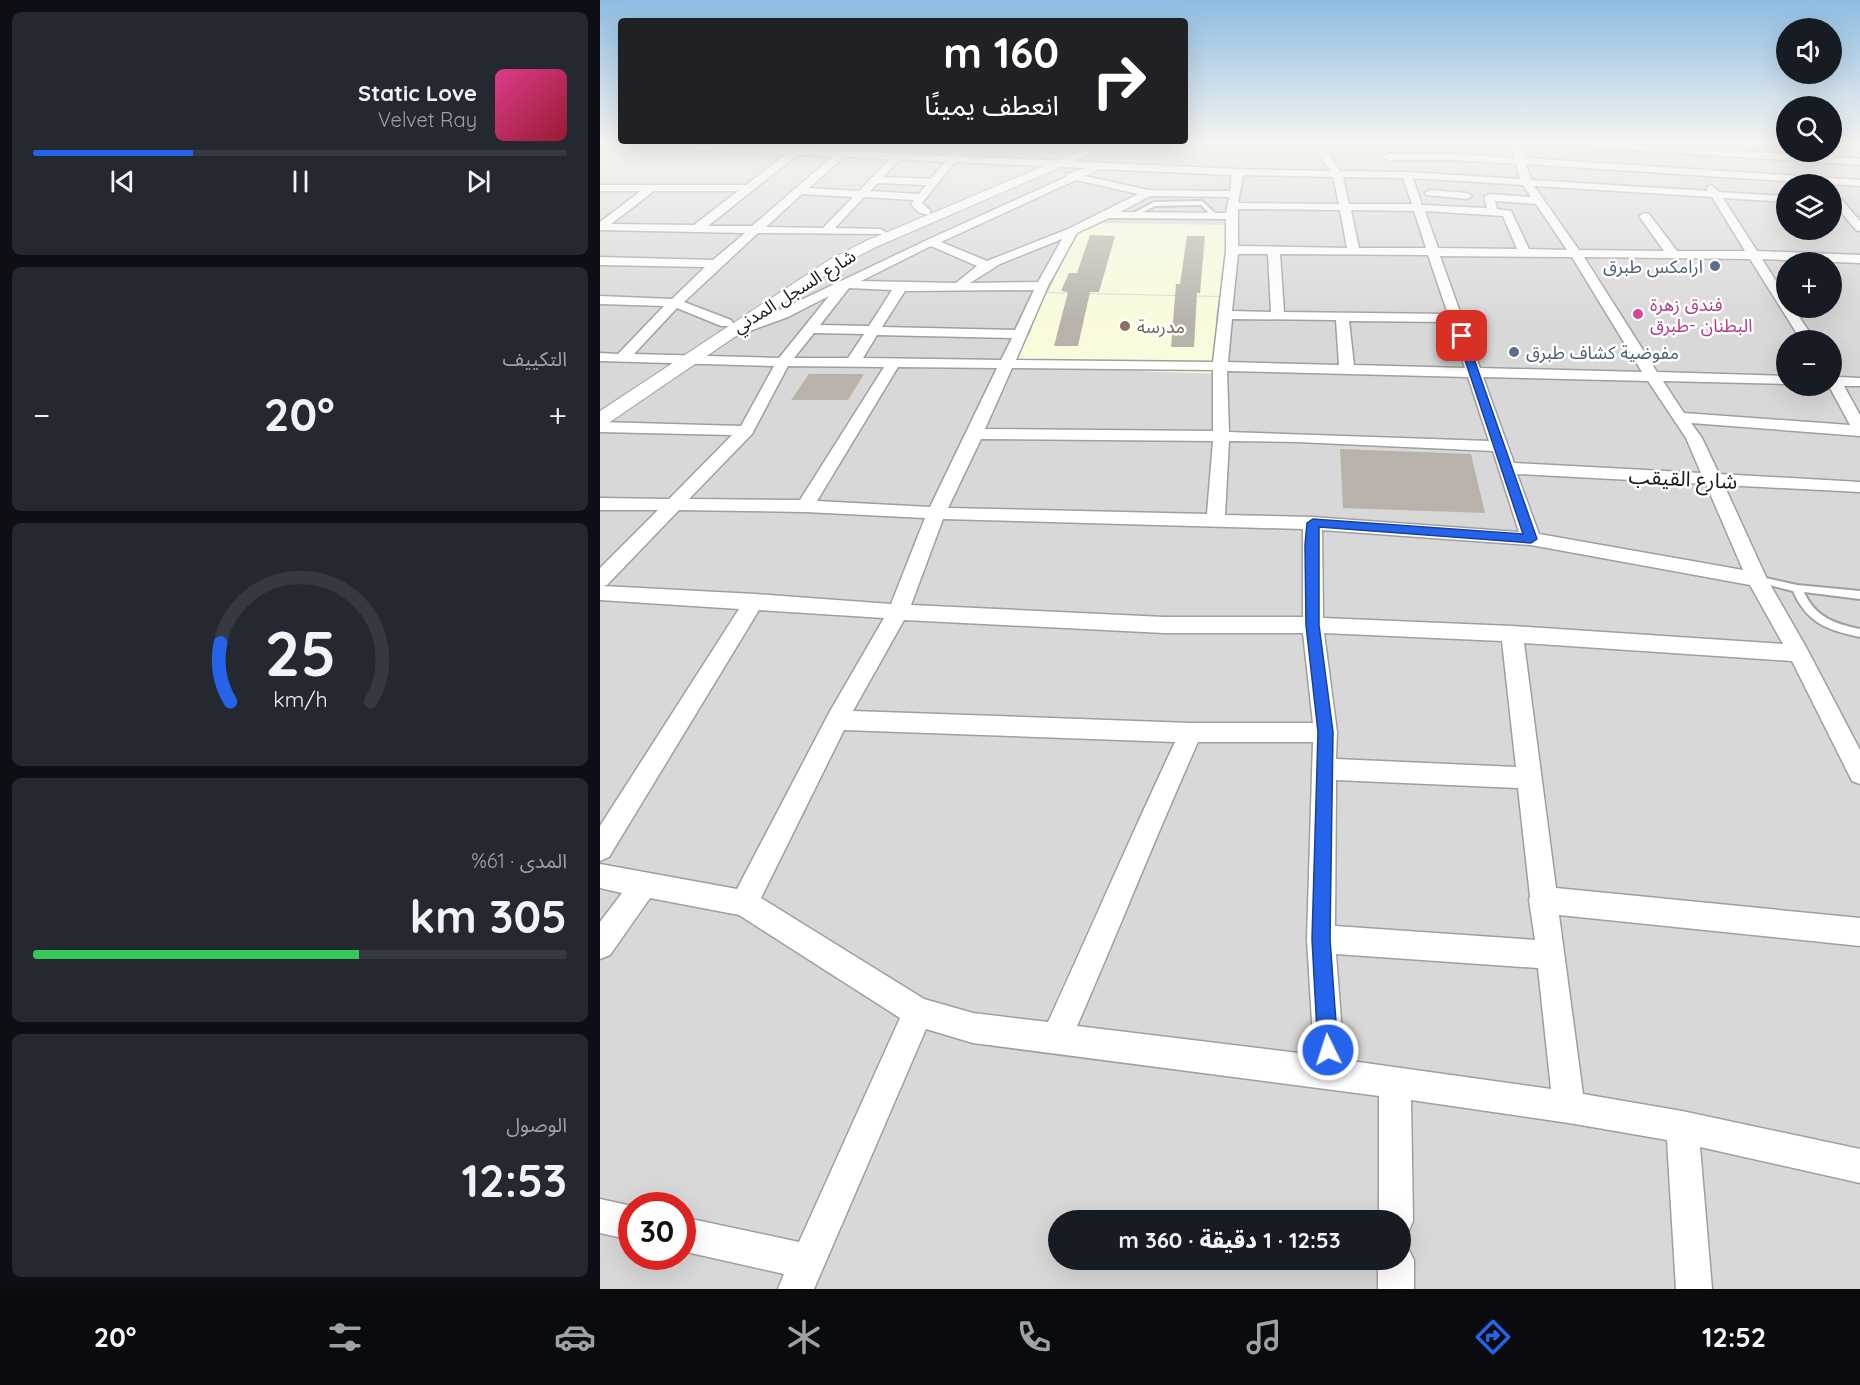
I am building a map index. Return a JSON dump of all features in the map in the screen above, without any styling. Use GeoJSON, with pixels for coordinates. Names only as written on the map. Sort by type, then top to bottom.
{"type":"FeatureCollection","features":[{"type":"Feature","properties":{"kind":"street"},"geometry":{"type":"LineString","coordinates":[[600,227],[632,203]]}},
{"type":"Feature","properties":{"kind":"street"},"geometry":{"type":"LineString","coordinates":[[698,228],[730,203]]}},
{"type":"Feature","properties":{"kind":"street"},"geometry":{"type":"LineString","coordinates":[[623,357],[675,303],[784,203]]}},
{"type":"Feature","properties":{"kind":"street"},"geometry":{"type":"LineString","coordinates":[[826,231],[852,203]]}},
{"type":"Feature","properties":{"kind":"street"},"geometry":{"type":"LineString","coordinates":[[916,203],[926,212]]}},
{"type":"Feature","properties":{"kind":"street","name":"شارع السجل المدني"},"geometry":{"type":"LineString","coordinates":[[600,420],[689,361],[724,329],[801,272],[880,232],[947,203]]}},
{"type":"Feature","properties":{"kind":"street","name":"شارع السجل المدني"},"geometry":{"type":"LineString","coordinates":[[600,405],[666,360],[724,329],[824,269],[870,244],[966,203]]}},
{"type":"Feature","properties":{"kind":"street"},"geometry":{"type":"LineString","coordinates":[[600,300],[675,303],[724,329],[763,322],[1013,203]]}},
{"type":"Feature","properties":{"kind":"street"},"geometry":{"type":"LineString","coordinates":[[960,286],[969,276],[988,266],[1072,231],[1129,203]]}},
{"type":"Feature","properties":{"kind":"street"},"geometry":{"type":"LineString","coordinates":[[1214,203],[1233,206],[1418,208],[1507,213],[1526,253]]}},
{"type":"Feature","properties":{"kind":"street"},"geometry":{"type":"LineString","coordinates":[[1344,203],[1354,251]]}},
{"type":"Feature","properties":{"kind":"street"},"geometry":{"type":"LineString","coordinates":[[1416,203],[1531,539]]}},
{"type":"Feature","properties":{"kind":"street"},"geometry":{"type":"LineString","coordinates":[[1490,203],[1492,212]]}},
{"type":"Feature","properties":{"kind":"street"},"geometry":{"type":"LineString","coordinates":[[1541,203],[1576,254],[1653,378],[1694,438],[1757,579],[1799,653],[1860,774]]}},
{"type":"Feature","properties":{"kind":"street"},"geometry":{"type":"LineString","coordinates":[[1721,203],[1776,289]]}},
{"type":"Feature","properties":{"kind":"street"},"geometry":{"type":"LineString","coordinates":[[1106,215],[1215,216],[1233,206]]}},
{"type":"Feature","properties":{"kind":"street"},"geometry":{"type":"LineString","coordinates":[[1216,520],[1221,436],[1220,366],[1232,250],[1233,206]]}},
{"type":"Feature","properties":{"kind":"street"},"geometry":{"type":"LineString","coordinates":[[1842,209],[1860,228]]}},
{"type":"Feature","properties":{"kind":"street"},"geometry":{"type":"LineString","coordinates":[[1645,216],[1673,254]]}},
{"type":"Feature","properties":{"kind":"street"},"geometry":{"type":"LineString","coordinates":[[600,227],[880,232]]}},
{"type":"Feature","properties":{"kind":"street"},"geometry":{"type":"LineString","coordinates":[[744,903],[837,720],[898,612],[936,513],[975,434],[1042,286],[1072,231]]}},
{"type":"Feature","properties":{"kind":"street"},"geometry":{"type":"LineString","coordinates":[[931,242],[988,266]]}},
{"type":"Feature","properties":{"kind":"street"},"geometry":{"type":"LineString","coordinates":[[1232,250],[1755,255],[1860,259]]}},
{"type":"Feature","properties":{"kind":"street"},"geometry":{"type":"LineString","coordinates":[[1274,251],[1278,316]]}},
{"type":"Feature","properties":{"kind":"street"},"geometry":{"type":"LineString","coordinates":[[600,261],[716,264]]}},
{"type":"Feature","properties":{"kind":"street"},"geometry":{"type":"LineString","coordinates":[[846,284],[901,287],[1042,286]]}},
{"type":"Feature","properties":{"kind":"street"},"geometry":{"type":"LineString","coordinates":[[600,580],[746,431],[784,361],[846,284]]}},
{"type":"Feature","properties":{"kind":"street"},"geometry":{"type":"LineString","coordinates":[[854,362],[901,287]]}},
{"type":"Feature","properties":{"kind":"street"},"geometry":{"type":"LineString","coordinates":[[1224,315],[1455,318]]}},
{"type":"Feature","properties":{"kind":"street"},"geometry":{"type":"LineString","coordinates":[[1342,316],[1347,369]]}},
{"type":"Feature","properties":{"kind":"street"},"geometry":{"type":"LineString","coordinates":[[810,329],[1020,334]]}},
{"type":"Feature","properties":{"kind":"street"},"geometry":{"type":"LineString","coordinates":[[600,357],[689,361],[1220,366],[1776,380]]}},
{"type":"Feature","properties":{"kind":"street"},"geometry":{"type":"LineString","coordinates":[[805,506],[894,362]]}},
{"type":"Feature","properties":{"kind":"street"},"geometry":{"type":"LineString","coordinates":[[1842,381],[1860,382]]}},
{"type":"Feature","properties":{"kind":"street"},"geometry":{"type":"LineString","coordinates":[[1681,417],[1860,430],[1855,413],[1842,394]]}},
{"type":"Feature","properties":{"kind":"street"},"geometry":{"type":"LineString","coordinates":[[600,427],[746,431]]}},
{"type":"Feature","properties":{"kind":"street"},"geometry":{"type":"LineString","coordinates":[[975,434],[1298,437],[1499,446]]}},
{"type":"Feature","properties":{"kind":"street","name":"شارع القيقب"},"geometry":{"type":"LineString","coordinates":[[1506,468],[1860,487]]}},
{"type":"Feature","properties":{"kind":"street"},"geometry":{"type":"LineString","coordinates":[[600,504],[805,506],[936,513],[1313,523],[1531,539],[1757,579]]}},
{"type":"Feature","properties":{"kind":"street"},"geometry":{"type":"LineString","coordinates":[[1313,523],[1311,545],[1313,625],[1325,732],[1321,939],[1330,1073]]}},
{"type":"Feature","properties":{"kind":"street"},"geometry":{"type":"LineString","coordinates":[[600,593],[755,601],[898,612],[1164,625],[1313,625],[1512,634],[1799,653]]}},
{"type":"Feature","properties":{"kind":"street"},"geometry":{"type":"LineString","coordinates":[[600,849],[755,601]]}},
{"type":"Feature","properties":{"kind":"street"},"geometry":{"type":"LineString","coordinates":[[1512,634],[1542,900],[1569,1107]]}},
{"type":"Feature","properties":{"kind":"street"},"geometry":{"type":"LineString","coordinates":[[837,720],[1191,733],[1325,732]]}},
{"type":"Feature","properties":{"kind":"street"},"geometry":{"type":"LineString","coordinates":[[1056,1038],[1117,902],[1134,856],[1191,733]]}},
{"type":"Feature","properties":{"kind":"street"},"geometry":{"type":"LineString","coordinates":[[1324,768],[1528,778]]}},
{"type":"Feature","properties":{"kind":"street"},"geometry":{"type":"LineString","coordinates":[[600,876],[744,903],[918,1012],[973,1028],[1330,1073],[1569,1107],[1682,1127],[1860,1166]]}},
{"type":"Feature","properties":{"kind":"street"},"geometry":{"type":"LineString","coordinates":[[600,945],[645,883]]}},
{"type":"Feature","properties":{"kind":"street"},"geometry":{"type":"LineString","coordinates":[[1542,900],[1860,932]]}},
{"type":"Feature","properties":{"kind":"street"},"geometry":{"type":"LineString","coordinates":[[1321,939],[1549,955]]}},
{"type":"Feature","properties":{"kind":"street"},"geometry":{"type":"LineString","coordinates":[[696,1239],[801,1275],[918,1012]]}},
{"type":"Feature","properties":{"kind":"street"},"geometry":{"type":"LineString","coordinates":[[1395,1083],[1396,1210]]}},
{"type":"Feature","properties":{"kind":"street"},"geometry":{"type":"LineString","coordinates":[[1682,1127],[1694,1289]]}},
{"type":"Feature","properties":{"kind":"street"},"geometry":{"type":"LineString","coordinates":[[600,1216],[618,1220]]}},
{"type":"Feature","properties":{"kind":"street"},"geometry":{"type":"LineString","coordinates":[[1396,1270],[1396,1289]]}},
{"type":"Feature","properties":{"kind":"lane"},"geometry":{"type":"LineString","coordinates":[[1757,579],[1797,588],[1860,595]]}},
{"type":"Feature","properties":{"kind":"lane"},"geometry":{"type":"LineString","coordinates":[[1797,588],[1810,613],[1836,628],[1860,633]]}},
{"type":"Feature","properties":{"kind":"shaded area"},"geometry":{"type":"Polygon","coordinates":[[[600,203],[1776,203],[1776,240],[1842,240],[1842,203],[1860,203],[1860,1289],[600,1289],[600,203]]]}},
{"type":"Feature","properties":{"kind":"shaded area","name":"مدرسة"},"geometry":{"type":"Polygon","coordinates":[[[1102,223],[1229,225],[1220,296],[1048,292],[1075,235],[1102,223]]]}},
{"type":"Feature","properties":{"kind":"shaded area","name":"مدرسة"},"geometry":{"type":"Polygon","coordinates":[[[1042,293],[1219,297],[1216,318],[1224,374],[994,366],[1030,334],[1042,293]]]}},
{"type":"Feature","properties":{"kind":"building"},"geometry":{"type":"Polygon","coordinates":[[[1090,235],[1115,236],[1099,292],[1090,292],[1078,346],[1054,346],[1068,292],[1061,291],[1069,273],[1077,273],[1090,235]]]}},
{"type":"Feature","properties":{"kind":"building"},"geometry":{"type":"Polygon","coordinates":[[[1187,236],[1205,236],[1200,293],[1197,293],[1194,347],[1171,347],[1176,284],[1180,284],[1187,236]]]}},
{"type":"Feature","properties":{"kind":"building"},"geometry":{"type":"Polygon","coordinates":[[[809,374],[864,374],[848,400],[791,400],[809,374]]]}},
{"type":"Feature","properties":{"kind":"building"},"geometry":{"type":"Polygon","coordinates":[[[1340,449],[1471,454],[1485,513],[1343,508],[1340,449]]]}},
{"type":"Feature","properties":{"kind":"place","name":"ارامكس طبرق"},"geometry":{"type":"Point","coordinates":[1715,266]}},
{"type":"Feature","properties":{"kind":"place","name":"فندق زهرة البطنان -طبرق"},"geometry":{"type":"Point","coordinates":[1638,314]}},
{"type":"Feature","properties":{"kind":"place","name":"مدرسة"},"geometry":{"type":"Point","coordinates":[1125,326]}},
{"type":"Feature","properties":{"kind":"place","name":"مفوضية كشاف طبرق"},"geometry":{"type":"Point","coordinates":[1514,352]}},
{"type":"Feature","properties":{"kind":"route"},"geometry":{"type":"LineString","coordinates":[[1328,1050],[1321,939],[1325,732],[1313,625],[1311,545],[1313,523],[1531,539],[1462,336]]}}]}
